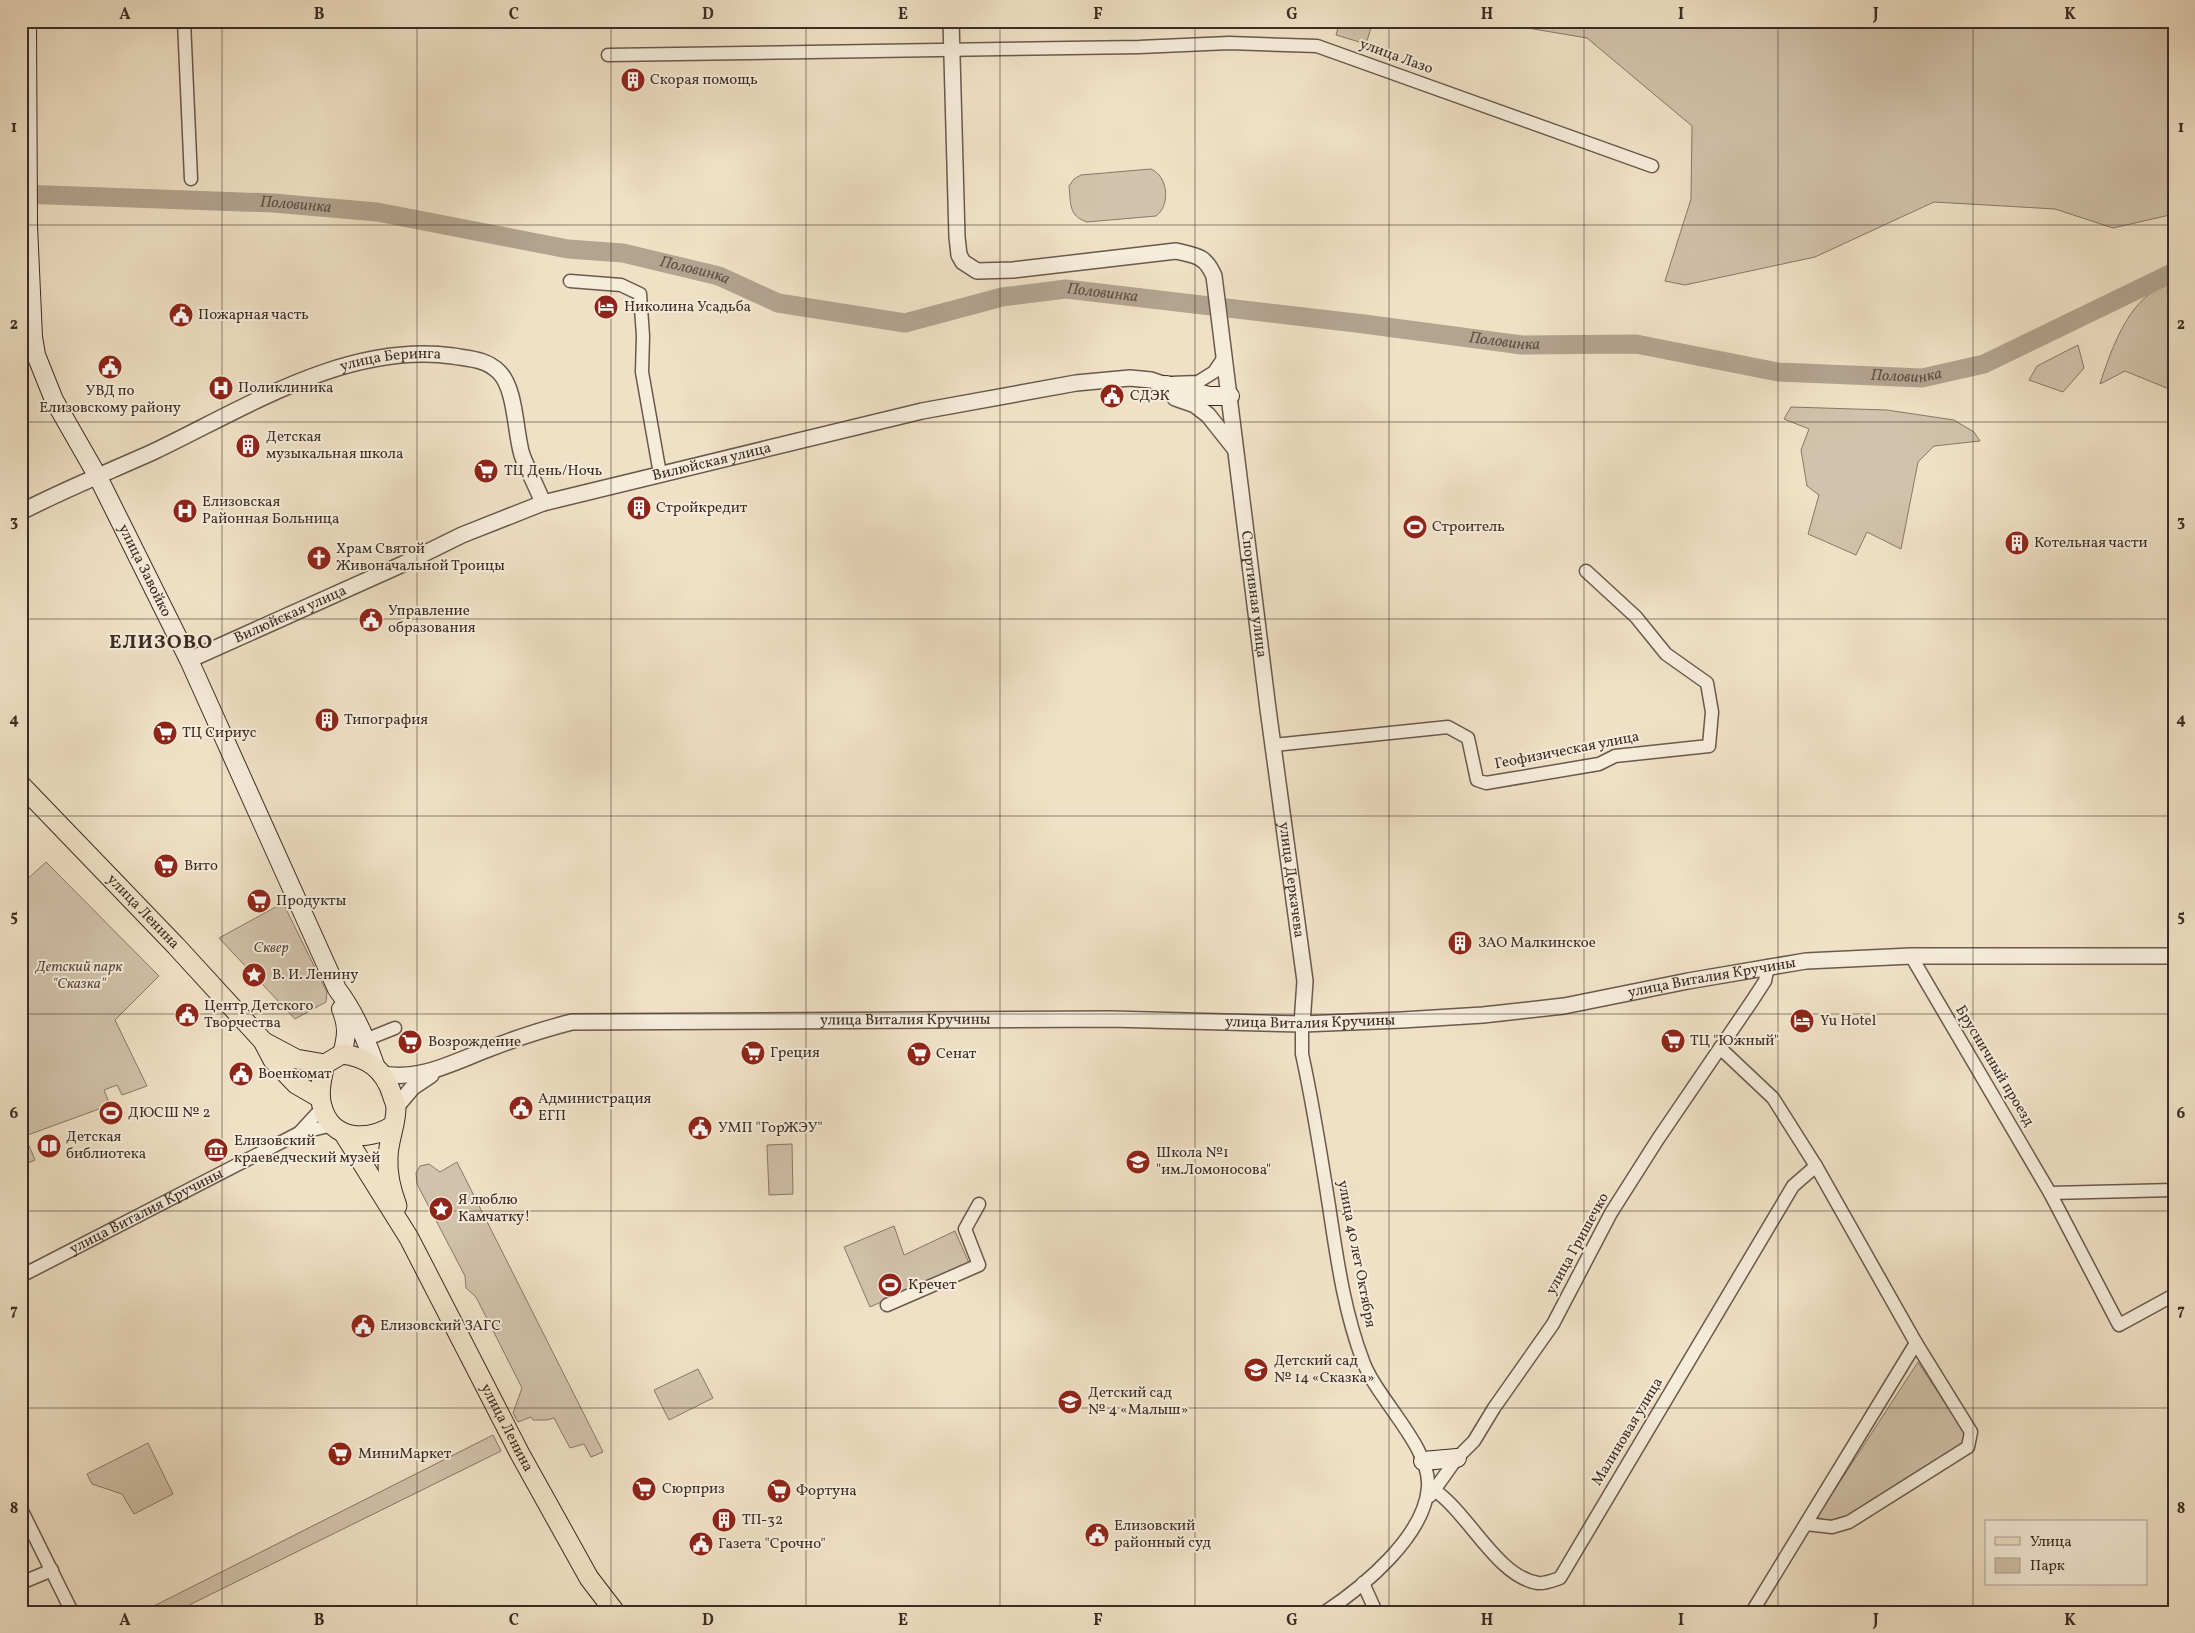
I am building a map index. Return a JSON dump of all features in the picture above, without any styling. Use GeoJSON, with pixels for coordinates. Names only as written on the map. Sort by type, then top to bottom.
{"type":"FeatureCollection","features":[{"type":"Feature","properties":{"kind":"main road","name":"улица Завойко"},"geometry":{"type":"LineString","coordinates":[[28,21],[27,340],[46,384],[98,477],[189,660],[337,989],[346,1000],[379,1070]]}},
{"type":"Feature","properties":{"kind":"main road"},"geometry":{"type":"LineString","coordinates":[[1166,385],[1209,396],[1230,396]]}},
{"type":"Feature","properties":{"kind":"main road","name":"улица Ленина"},"geometry":{"type":"LineString","coordinates":[[21,785],[176,946],[263,1041],[274,1060],[296,1084],[321,1103]]}},
{"type":"Feature","properties":{"kind":"main road","name":"улица Завойко"},"geometry":{"type":"LineString","coordinates":[[337,989],[339,1003],[347,1022],[347,1037],[342,1054]]}},
{"type":"Feature","properties":{"kind":"main road","name":"улица Ленина"},"geometry":{"type":"LineString","coordinates":[[263,1041],[296,1059],[325,1064]]}},
{"type":"Feature","properties":{"kind":"main road"},"geometry":{"type":"LineString","coordinates":[[342,1054],[356,1056],[379,1070],[395,1116],[372,1136],[338,1129],[321,1103],[325,1064],[342,1054]]}},
{"type":"Feature","properties":{"kind":"main road","name":"улица Ленина"},"geometry":{"type":"LineString","coordinates":[[395,1116],[388,1156],[389,1184],[409,1238]]}},
{"type":"Feature","properties":{"kind":"main road","name":"улица Ленина"},"geometry":{"type":"LineString","coordinates":[[338,1129],[409,1238],[520,1454],[570,1546],[589,1578],[615,1612]]}},
{"type":"Feature","properties":{"kind":"main road"},"geometry":{"type":"LineString","coordinates":[[1423,1461],[1457,1458]]}},
{"type":"Feature","properties":{"kind":"street"},"geometry":{"type":"LineString","coordinates":[[184,21],[191,179]]}},
{"type":"Feature","properties":{"kind":"street","name":"Спортивная улица"},"geometry":{"type":"LineString","coordinates":[[951,21],[957,238],[963,262],[977,271],[1013,270],[1176,251],[1199,256],[1209,264],[1214,276],[1273,741]]}},
{"type":"Feature","properties":{"kind":"street","name":"улица Лазо"},"geometry":{"type":"LineString","coordinates":[[608,55],[952,50],[1229,43],[1275,43],[1318,46],[1652,166]]}},
{"type":"Feature","properties":{"kind":"street"},"geometry":{"type":"LineString","coordinates":[[570,282],[621,285],[640,294],[643,336],[642,372],[660,474]]}},
{"type":"Feature","properties":{"kind":"street"},"geometry":{"type":"LineString","coordinates":[[1224,352],[1214,372],[1198,382],[1176,382],[1166,385],[1175,398],[1195,406],[1214,419],[1236,450]]}},
{"type":"Feature","properties":{"kind":"street","name":"улица Беринга"},"geometry":{"type":"LineString","coordinates":[[21,512],[290,386],[340,367],[378,359],[438,354],[476,359],[490,364],[501,374],[514,413],[522,455],[543,504]]}},
{"type":"Feature","properties":{"kind":"street","name":"Вилюйская улица"},"geometry":{"type":"LineString","coordinates":[[189,660],[462,535],[543,504],[922,411],[1076,383],[1130,378],[1166,385]]}},
{"type":"Feature","properties":{"kind":"street","name":"Геофизическая улица"},"geometry":{"type":"LineString","coordinates":[[1273,741],[1448,727],[1468,738],[1477,780],[1486,783],[1599,764],[1615,756],[1709,746],[1712,712],[1707,683],[1666,654],[1636,617],[1586,570]]}},
{"type":"Feature","properties":{"kind":"street","name":"улица Деркачева"},"geometry":{"type":"LineString","coordinates":[[1273,741],[1305,981],[1302,1024]]}},
{"type":"Feature","properties":{"kind":"street","name":"улица Виталия Кручины"},"geometry":{"type":"LineString","coordinates":[[379,1070],[408,1076],[450,1064],[525,1035],[572,1022],[1111,1019],[1302,1024],[1402,1020],[1530,1011],[1768,966],[1806,961],[1911,956],[2174,956]]}},
{"type":"Feature","properties":{"kind":"street","name":"Брусничный проезд"},"geometry":{"type":"LineString","coordinates":[[1911,956],[2050,1193],[2119,1325],[2174,1295]]}},
{"type":"Feature","properties":{"kind":"street","name":"улица Гришечко"},"geometry":{"type":"LineString","coordinates":[[1423,1506],[1457,1458],[1474,1441],[1494,1408],[1552,1324],[1611,1213],[1764,981],[1768,966]]}},
{"type":"Feature","properties":{"kind":"street","name":"улица 40 лет Октября"},"geometry":{"type":"LineString","coordinates":[[1302,1024],[1302,1054],[1348,1319],[1364,1364],[1423,1461],[1428,1486],[1423,1506],[1409,1534],[1388,1560],[1364,1583],[1325,1612]]}},
{"type":"Feature","properties":{"kind":"street"},"geometry":{"type":"LineString","coordinates":[[365,1040],[395,1028]]}},
{"type":"Feature","properties":{"kind":"street"},"geometry":{"type":"LineString","coordinates":[[1720,1048],[1773,1098],[1816,1166],[1916,1343],[1970,1432],[1968,1447],[1849,1522],[1832,1527],[1806,1524]]}},
{"type":"Feature","properties":{"kind":"street","name":"улица Виталия Кручины"},"geometry":{"type":"LineString","coordinates":[[395,1116],[413,1087],[450,1064]]}},
{"type":"Feature","properties":{"kind":"street","name":"улица Виталия Кручины"},"geometry":{"type":"LineString","coordinates":[[299,1133],[321,1103]]}},
{"type":"Feature","properties":{"kind":"street","name":"улица Виталия Кручины"},"geometry":{"type":"LineString","coordinates":[[21,1276],[299,1133],[338,1129]]}},
{"type":"Feature","properties":{"kind":"street","name":"Малиновая улица"},"geometry":{"type":"LineString","coordinates":[[1434,1490],[1449,1500],[1466,1524],[1517,1577],[1540,1584],[1560,1578],[1793,1186],[1816,1166]]}},
{"type":"Feature","properties":{"kind":"street"},"geometry":{"type":"LineString","coordinates":[[2050,1193],[2174,1190]]}},
{"type":"Feature","properties":{"kind":"street"},"geometry":{"type":"LineString","coordinates":[[887,1305],[979,1265],[965,1229],[979,1204]]}},
{"type":"Feature","properties":{"kind":"street"},"geometry":{"type":"LineString","coordinates":[[1752,1612],[1916,1343]]}},
{"type":"Feature","properties":{"kind":"street"},"geometry":{"type":"LineString","coordinates":[[21,1509],[72,1612]]}},
{"type":"Feature","properties":{"kind":"street"},"geometry":{"type":"LineString","coordinates":[[21,1583],[52,1570]]}},
{"type":"Feature","properties":{"kind":"street"},"geometry":{"type":"LineString","coordinates":[[1364,1583],[1376,1612]]}},
{"type":"Feature","properties":{"kind":"green space"},"geometry":{"type":"Polygon","coordinates":[[[1340,21],[1373,21],[1366,44],[1336,35],[1340,21]]]}},
{"type":"Feature","properties":{"kind":"green space"},"geometry":{"type":"Polygon","coordinates":[[[1486,21],[2174,21],[2174,214],[2113,228],[2055,209],[1934,202],[1815,257],[1685,285],[1665,281],[1691,199],[1692,126],[1587,38],[1486,21]]]}},
{"type":"Feature","properties":{"kind":"green space"},"geometry":{"type":"Polygon","coordinates":[[[1151,169],[1161,178],[1166,191],[1164,205],[1156,216],[1087,222],[1076,216],[1073,212],[1069,186],[1074,179],[1081,175],[1151,169]]]}},
{"type":"Feature","properties":{"kind":"green space"},"geometry":{"type":"Polygon","coordinates":[[[2174,284],[2174,391],[2125,371],[2100,384],[2117,339],[2135,309],[2146,297],[2159,288],[2174,284]]]}},
{"type":"Feature","properties":{"kind":"green space"},"geometry":{"type":"Polygon","coordinates":[[[2078,345],[2084,368],[2063,392],[2029,380],[2037,366],[2078,345]]]}},
{"type":"Feature","properties":{"kind":"green space"},"geometry":{"type":"Polygon","coordinates":[[[1791,407],[1887,410],[1954,420],[1974,432],[1980,441],[1934,446],[1918,462],[1901,549],[1867,532],[1856,555],[1808,534],[1819,495],[1807,486],[1801,450],[1809,429],[1784,419],[1791,407]]]}},
{"type":"Feature","properties":{"kind":"green space","name":"Детский парк \"Сказка\""},"geometry":{"type":"Polygon","coordinates":[[[46,862],[159,976],[115,1020],[147,1086],[122,1095],[117,1085],[104,1090],[110,1105],[25,1136],[35,1160],[21,1166],[21,1075],[25,1073],[21,1067],[21,885],[46,862]]]}},
{"type":"Feature","properties":{"kind":"green space","name":"Сквер"},"geometry":{"type":"Polygon","coordinates":[[[283,903],[327,992],[326,1002],[295,1019],[219,938],[283,903]]]}},
{"type":"Feature","properties":{"kind":"green space"},"geometry":{"type":"Polygon","coordinates":[[[792,1144],[793,1194],[769,1195],[767,1145],[792,1144]]]}},
{"type":"Feature","properties":{"kind":"green space"},"geometry":{"type":"Polygon","coordinates":[[[457,1162],[603,1452],[591,1457],[584,1444],[570,1448],[554,1418],[533,1420],[531,1417],[518,1422],[513,1413],[522,1388],[476,1297],[466,1288],[465,1276],[417,1184],[416,1173],[420,1166],[429,1164],[440,1172],[457,1162]]]}},
{"type":"Feature","properties":{"kind":"green space","name":"Кречет"},"geometry":{"type":"Polygon","coordinates":[[[894,1226],[904,1255],[955,1231],[969,1263],[870,1307],[844,1247],[894,1226]]]}},
{"type":"Feature","properties":{"kind":"green space"},"geometry":{"type":"Polygon","coordinates":[[[1918,1362],[1964,1432],[1963,1444],[1850,1517],[1830,1523],[1817,1517],[1918,1362]]]}},
{"type":"Feature","properties":{"kind":"green space"},"geometry":{"type":"Polygon","coordinates":[[[698,1369],[713,1398],[669,1420],[654,1390],[698,1369]]]}},
{"type":"Feature","properties":{"kind":"green space"},"geometry":{"type":"Polygon","coordinates":[[[493,1435],[501,1451],[175,1612],[142,1612],[493,1435]]]}},
{"type":"Feature","properties":{"kind":"green space"},"geometry":{"type":"Polygon","coordinates":[[[148,1443],[173,1494],[134,1514],[122,1494],[92,1484],[87,1474],[148,1443]]]}},
{"type":"Feature","properties":{"kind":"waterway","name":"Половинка"},"geometry":{"type":"LineString","coordinates":[[21,194],[273,203],[377,212],[568,249],[623,253],[719,276],[778,303],[905,323],[1002,297],[1066,289],[1364,324],[1522,345],[1636,344],[1778,372],[1922,378],[1984,364],[2174,272]]}},
{"type":"Feature","properties":{"kind":"place","name":"Скорая помощь"},"geometry":{"type":"Point","coordinates":[633,80]}},
{"type":"Feature","properties":{"kind":"place","name":"Николина Усадьба"},"geometry":{"type":"Point","coordinates":[606,307]}},
{"type":"Feature","properties":{"kind":"place","name":"Пожарная часть"},"geometry":{"type":"Point","coordinates":[181,315]}},
{"type":"Feature","properties":{"kind":"place","name":"УВД по Елизовскому району"},"geometry":{"type":"Point","coordinates":[110,367]}},
{"type":"Feature","properties":{"kind":"place","name":"Поликлиника"},"geometry":{"type":"Point","coordinates":[221,388]}},
{"type":"Feature","properties":{"kind":"place","name":"СДЭК"},"geometry":{"type":"Point","coordinates":[1112,396]}},
{"type":"Feature","properties":{"kind":"place","name":"Детская музыкальная школа"},"geometry":{"type":"Point","coordinates":[248,446]}},
{"type":"Feature","properties":{"kind":"place","name":"ТЦ День/Ночь"},"geometry":{"type":"Point","coordinates":[486,471]}},
{"type":"Feature","properties":{"kind":"place","name":"Стройкредит"},"geometry":{"type":"Point","coordinates":[639,508]}},
{"type":"Feature","properties":{"kind":"place","name":"Елизовская Районная Больница"},"geometry":{"type":"Point","coordinates":[185,511]}},
{"type":"Feature","properties":{"kind":"place","name":"Строитель"},"geometry":{"type":"Point","coordinates":[1415,527]}},
{"type":"Feature","properties":{"kind":"place","name":"Котельная части"},"geometry":{"type":"Point","coordinates":[2017,543]}},
{"type":"Feature","properties":{"kind":"place","name":"Храм Святой Живоначальной Троицы"},"geometry":{"type":"Point","coordinates":[319,558]}},
{"type":"Feature","properties":{"kind":"place","name":"Управление образования"},"geometry":{"type":"Point","coordinates":[371,620]}},
{"type":"Feature","properties":{"kind":"place","name":"Типография"},"geometry":{"type":"Point","coordinates":[327,720]}},
{"type":"Feature","properties":{"kind":"place","name":"ТЦ Сириус"},"geometry":{"type":"Point","coordinates":[165,733]}},
{"type":"Feature","properties":{"kind":"place","name":"Вито"},"geometry":{"type":"Point","coordinates":[166,866]}},
{"type":"Feature","properties":{"kind":"place","name":"Продукты"},"geometry":{"type":"Point","coordinates":[259,901]}},
{"type":"Feature","properties":{"kind":"place","name":"ЗАО Малкинское"},"geometry":{"type":"Point","coordinates":[1460,943]}},
{"type":"Feature","properties":{"kind":"place","name":"В. И. Ленину"},"geometry":{"type":"Point","coordinates":[254,975]}},
{"type":"Feature","properties":{"kind":"place","name":"Центр Детского Творчества"},"geometry":{"type":"Point","coordinates":[187,1015]}},
{"type":"Feature","properties":{"kind":"place","name":"Yu Hotel"},"geometry":{"type":"Point","coordinates":[1802,1021]}},
{"type":"Feature","properties":{"kind":"place","name":"ТЦ \"Южный\""},"geometry":{"type":"Point","coordinates":[1673,1041]}},
{"type":"Feature","properties":{"kind":"place","name":"Возрождение"},"geometry":{"type":"Point","coordinates":[410,1042]}},
{"type":"Feature","properties":{"kind":"place","name":"Греция"},"geometry":{"type":"Point","coordinates":[753,1053]}},
{"type":"Feature","properties":{"kind":"place","name":"Сенат"},"geometry":{"type":"Point","coordinates":[919,1054]}},
{"type":"Feature","properties":{"kind":"place","name":"Военкомат"},"geometry":{"type":"Point","coordinates":[241,1074]}},
{"type":"Feature","properties":{"kind":"place","name":"Администрация ЕГП"},"geometry":{"type":"Point","coordinates":[521,1108]}},
{"type":"Feature","properties":{"kind":"place","name":"ДЮСШ № 2"},"geometry":{"type":"Point","coordinates":[111,1113]}},
{"type":"Feature","properties":{"kind":"place","name":"УМП \"ГорЖЭУ\""},"geometry":{"type":"Point","coordinates":[700,1128]}},
{"type":"Feature","properties":{"kind":"place","name":"Детская библиотека"},"geometry":{"type":"Point","coordinates":[49,1146]}},
{"type":"Feature","properties":{"kind":"place","name":"Елизовский краеведческий музей"},"geometry":{"type":"Point","coordinates":[216,1150]}},
{"type":"Feature","properties":{"kind":"place","name":"Школа №1 \"им.Ломоносова\""},"geometry":{"type":"Point","coordinates":[1138,1162]}},
{"type":"Feature","properties":{"kind":"place","name":"Я люблю Камчатку!"},"geometry":{"type":"Point","coordinates":[441,1209]}},
{"type":"Feature","properties":{"kind":"place","name":"Кречет"},"geometry":{"type":"Point","coordinates":[890,1285]}},
{"type":"Feature","properties":{"kind":"place","name":"Елизовский ЗАГС"},"geometry":{"type":"Point","coordinates":[363,1326]}},
{"type":"Feature","properties":{"kind":"place","name":"Детский сад № 14 «Сказка»"},"geometry":{"type":"Point","coordinates":[1256,1370]}},
{"type":"Feature","properties":{"kind":"place","name":"Детский сад № 4 «Малыш»"},"geometry":{"type":"Point","coordinates":[1070,1402]}},
{"type":"Feature","properties":{"kind":"place","name":"МиниМаркет"},"geometry":{"type":"Point","coordinates":[340,1454]}},
{"type":"Feature","properties":{"kind":"place","name":"Сюрприз"},"geometry":{"type":"Point","coordinates":[644,1489]}},
{"type":"Feature","properties":{"kind":"place","name":"Фортуна"},"geometry":{"type":"Point","coordinates":[779,1491]}},
{"type":"Feature","properties":{"kind":"place","name":"ТП-32"},"geometry":{"type":"Point","coordinates":[724,1520]}},
{"type":"Feature","properties":{"kind":"place","name":"Елизовский районный суд"},"geometry":{"type":"Point","coordinates":[1097,1535]}},
{"type":"Feature","properties":{"kind":"place","name":"Газета \"Срочно\""},"geometry":{"type":"Point","coordinates":[701,1544]}},
{"type":"Feature","properties":{"kind":"district","name":"ЕЛИЗОВО"},"geometry":{"type":"Point","coordinates":[161,643]}}]}
